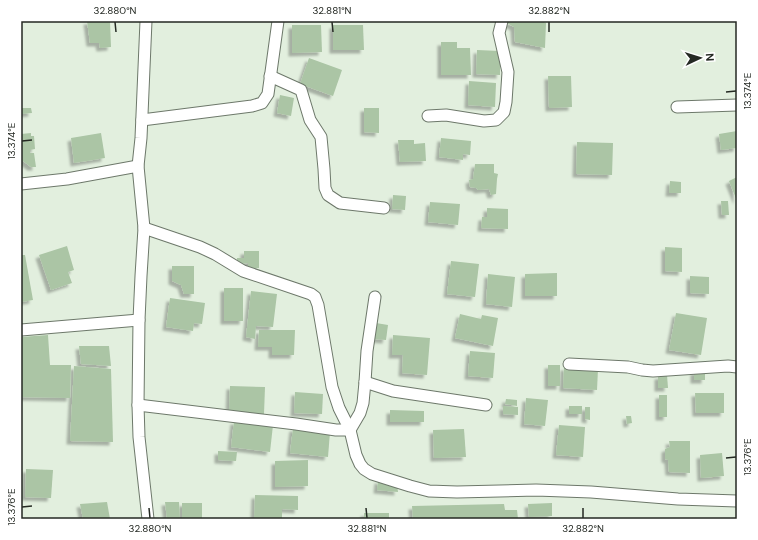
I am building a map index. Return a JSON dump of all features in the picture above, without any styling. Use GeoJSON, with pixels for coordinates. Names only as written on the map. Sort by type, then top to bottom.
{"type":"FeatureCollection","features":[{"type":"Feature","properties":{"kind":"street"},"geometry":{"type":"LineString","coordinates":[[146,21],[142,138],[138,166],[144,228],[139,320],[138,406],[139,437],[148,519]]}},
{"type":"Feature","properties":{"kind":"street"},"geometry":{"type":"LineString","coordinates":[[142,120],[252,106],[262,103],[268,94],[278,21]]}},
{"type":"Feature","properties":{"kind":"street"},"geometry":{"type":"LineString","coordinates":[[428,116],[446,115],[484,121],[496,120],[504,112],[508,72],[500,34],[502,21]]}},
{"type":"Feature","properties":{"kind":"street"},"geometry":{"type":"LineString","coordinates":[[270,76],[301,90],[310,120],[321,137],[325,188],[328,195],[340,203],[384,208]]}},
{"type":"Feature","properties":{"kind":"street"},"geometry":{"type":"LineString","coordinates":[[677,107],[737,105]]}},
{"type":"Feature","properties":{"kind":"street"},"geometry":{"type":"LineString","coordinates":[[21,184],[67,179],[138,166]]}},
{"type":"Feature","properties":{"kind":"street"},"geometry":{"type":"LineString","coordinates":[[144,228],[200,247],[215,254],[243,272],[311,294],[315,297],[332,388],[339,408],[350,430],[356,455],[360,464],[372,474],[429,491],[457,492],[536,490],[591,492],[678,499],[737,501]]}},
{"type":"Feature","properties":{"kind":"street"},"geometry":{"type":"LineString","coordinates":[[350,430],[360,413],[363,403],[367,351],[375,297]]}},
{"type":"Feature","properties":{"kind":"street"},"geometry":{"type":"LineString","coordinates":[[21,330],[139,320]]}},
{"type":"Feature","properties":{"kind":"street"},"geometry":{"type":"LineString","coordinates":[[569,364],[628,367],[653,371],[728,366],[737,367]]}},
{"type":"Feature","properties":{"kind":"street"},"geometry":{"type":"LineString","coordinates":[[365,382],[393,391],[486,404]]}},
{"type":"Feature","properties":{"kind":"street"},"geometry":{"type":"LineString","coordinates":[[138,406],[336,430],[350,430]]}},
{"type":"Feature","properties":{"kind":"building"},"geometry":{"type":"Polygon","coordinates":[[[87,21],[110,21],[111,47],[100,48],[99,43],[90,43],[87,21]]]}},
{"type":"Feature","properties":{"kind":"building"},"geometry":{"type":"Polygon","coordinates":[[[507,21],[541,21],[546,23],[545,48],[515,42],[514,27],[507,23],[507,21]]]}},
{"type":"Feature","properties":{"kind":"building"},"geometry":{"type":"Polygon","coordinates":[[[292,25],[321,25],[322,52],[292,53],[292,25]]]}},
{"type":"Feature","properties":{"kind":"building"},"geometry":{"type":"Polygon","coordinates":[[[333,25],[363,25],[364,50],[333,50],[333,25]]]}},
{"type":"Feature","properties":{"kind":"building"},"geometry":{"type":"Polygon","coordinates":[[[441,42],[457,42],[457,48],[470,48],[471,75],[441,75],[441,42]]]}},
{"type":"Feature","properties":{"kind":"building"},"geometry":{"type":"Polygon","coordinates":[[[477,50],[500,51],[500,75],[476,74],[477,50]]]}},
{"type":"Feature","properties":{"kind":"building"},"geometry":{"type":"Polygon","coordinates":[[[309,58],[342,70],[333,96],[300,84],[309,58]]]}},
{"type":"Feature","properties":{"kind":"building"},"geometry":{"type":"Polygon","coordinates":[[[548,76],[571,76],[572,107],[549,108],[548,76]]]}},
{"type":"Feature","properties":{"kind":"building"},"geometry":{"type":"Polygon","coordinates":[[[469,81],[496,83],[495,107],[468,105],[469,81]]]}},
{"type":"Feature","properties":{"kind":"building"},"geometry":{"type":"Polygon","coordinates":[[[280,95],[294,98],[291,116],[277,113],[280,95]]]}},
{"type":"Feature","properties":{"kind":"building"},"geometry":{"type":"Polygon","coordinates":[[[21,108],[31,108],[32,113],[21,114],[21,108]]]}},
{"type":"Feature","properties":{"kind":"building"},"geometry":{"type":"Polygon","coordinates":[[[364,108],[379,108],[379,133],[364,132],[364,108]]]}},
{"type":"Feature","properties":{"kind":"building"},"geometry":{"type":"Polygon","coordinates":[[[737,131],[737,148],[721,150],[719,134],[737,131]]]}},
{"type":"Feature","properties":{"kind":"building"},"geometry":{"type":"Polygon","coordinates":[[[31,133],[31,136],[34,136],[35,149],[30,150],[30,153],[34,153],[36,167],[31,167],[21,161],[21,134],[31,133]]]}},
{"type":"Feature","properties":{"kind":"building"},"geometry":{"type":"Polygon","coordinates":[[[101,133],[105,158],[74,163],[71,138],[101,133]]]}},
{"type":"Feature","properties":{"kind":"building"},"geometry":{"type":"Polygon","coordinates":[[[441,138],[471,141],[470,155],[463,154],[463,160],[439,157],[441,138]]]}},
{"type":"Feature","properties":{"kind":"building"},"geometry":{"type":"Polygon","coordinates":[[[398,140],[414,140],[414,144],[425,143],[426,161],[400,162],[398,140]]]}},
{"type":"Feature","properties":{"kind":"building"},"geometry":{"type":"Polygon","coordinates":[[[577,142],[613,143],[612,175],[576,174],[577,142]]]}},
{"type":"Feature","properties":{"kind":"building"},"geometry":{"type":"Polygon","coordinates":[[[475,164],[494,164],[494,173],[498,174],[496,194],[491,195],[489,189],[478,190],[470,187],[469,180],[473,179],[475,164]]]}},
{"type":"Feature","properties":{"kind":"building"},"geometry":{"type":"Polygon","coordinates":[[[737,177],[737,201],[729,181],[737,177]]]}},
{"type":"Feature","properties":{"kind":"building"},"geometry":{"type":"Polygon","coordinates":[[[670,181],[681,182],[681,193],[669,193],[670,181]]]}},
{"type":"Feature","properties":{"kind":"building"},"geometry":{"type":"Polygon","coordinates":[[[393,195],[406,196],[405,210],[392,209],[393,195]]]}},
{"type":"Feature","properties":{"kind":"building"},"geometry":{"type":"Polygon","coordinates":[[[721,201],[728,201],[729,215],[722,215],[721,201]]]}},
{"type":"Feature","properties":{"kind":"building"},"geometry":{"type":"Polygon","coordinates":[[[430,202],[460,204],[458,225],[428,222],[430,202]]]}},
{"type":"Feature","properties":{"kind":"building"},"geometry":{"type":"Polygon","coordinates":[[[487,208],[508,209],[508,229],[481,228],[482,217],[487,217],[487,208]]]}},
{"type":"Feature","properties":{"kind":"building"},"geometry":{"type":"Polygon","coordinates":[[[67,246],[74,270],[68,272],[72,283],[51,290],[39,255],[67,246]]]}},
{"type":"Feature","properties":{"kind":"building"},"geometry":{"type":"Polygon","coordinates":[[[665,247],[682,248],[682,272],[665,271],[665,247]]]}},
{"type":"Feature","properties":{"kind":"building"},"geometry":{"type":"Polygon","coordinates":[[[244,251],[259,251],[259,268],[248,268],[248,263],[237,264],[237,258],[244,258],[244,251]]]}},
{"type":"Feature","properties":{"kind":"building"},"geometry":{"type":"Polygon","coordinates":[[[21,255],[25,255],[33,300],[21,302],[21,255]]]}},
{"type":"Feature","properties":{"kind":"building"},"geometry":{"type":"Polygon","coordinates":[[[451,261],[479,264],[475,297],[447,294],[451,261]]]}},
{"type":"Feature","properties":{"kind":"building"},"geometry":{"type":"Polygon","coordinates":[[[172,266],[194,266],[194,294],[184,294],[181,285],[172,281],[172,266]]]}},
{"type":"Feature","properties":{"kind":"building"},"geometry":{"type":"Polygon","coordinates":[[[557,273],[557,296],[525,296],[525,274],[557,273]]]}},
{"type":"Feature","properties":{"kind":"building"},"geometry":{"type":"Polygon","coordinates":[[[488,274],[515,277],[512,307],[486,304],[488,274]]]}},
{"type":"Feature","properties":{"kind":"building"},"geometry":{"type":"Polygon","coordinates":[[[690,276],[709,277],[709,294],[690,293],[690,276]]]}},
{"type":"Feature","properties":{"kind":"building"},"geometry":{"type":"Polygon","coordinates":[[[224,288],[243,288],[243,321],[224,321],[224,288]]]}},
{"type":"Feature","properties":{"kind":"building"},"geometry":{"type":"Polygon","coordinates":[[[251,291],[277,294],[273,327],[256,326],[255,339],[246,337],[251,291]]]}},
{"type":"Feature","properties":{"kind":"building"},"geometry":{"type":"Polygon","coordinates":[[[170,298],[205,303],[202,324],[194,323],[193,331],[166,327],[170,298]]]}},
{"type":"Feature","properties":{"kind":"building"},"geometry":{"type":"Polygon","coordinates":[[[676,313],[707,318],[701,355],[669,350],[676,313]]]}},
{"type":"Feature","properties":{"kind":"building"},"geometry":{"type":"Polygon","coordinates":[[[460,314],[481,319],[482,315],[498,318],[493,346],[455,338],[460,314]]]}},
{"type":"Feature","properties":{"kind":"building"},"geometry":{"type":"Polygon","coordinates":[[[376,323],[388,325],[386,340],[374,339],[376,323]]]}},
{"type":"Feature","properties":{"kind":"building"},"geometry":{"type":"Polygon","coordinates":[[[259,330],[295,330],[294,355],[272,355],[272,347],[258,347],[259,330]]]}},
{"type":"Feature","properties":{"kind":"building"},"geometry":{"type":"Polygon","coordinates":[[[48,335],[50,365],[71,365],[70,398],[21,397],[21,337],[48,335]]]}},
{"type":"Feature","properties":{"kind":"building"},"geometry":{"type":"Polygon","coordinates":[[[393,335],[430,338],[427,375],[402,373],[403,355],[392,355],[393,335]]]}},
{"type":"Feature","properties":{"kind":"building"},"geometry":{"type":"Polygon","coordinates":[[[79,346],[109,346],[111,366],[81,364],[79,346]]]}},
{"type":"Feature","properties":{"kind":"building"},"geometry":{"type":"Polygon","coordinates":[[[470,351],[495,353],[493,378],[468,376],[470,351]]]}},
{"type":"Feature","properties":{"kind":"building"},"geometry":{"type":"Polygon","coordinates":[[[548,365],[560,365],[560,386],[548,386],[548,365]]]}},
{"type":"Feature","properties":{"kind":"building"},"geometry":{"type":"Polygon","coordinates":[[[74,366],[111,369],[113,442],[70,441],[74,366]]]}},
{"type":"Feature","properties":{"kind":"building"},"geometry":{"type":"Polygon","coordinates":[[[564,367],[598,369],[597,390],[563,388],[564,367]]]}},
{"type":"Feature","properties":{"kind":"building"},"geometry":{"type":"Polygon","coordinates":[[[694,371],[705,371],[705,380],[694,380],[694,371]]]}},
{"type":"Feature","properties":{"kind":"building"},"geometry":{"type":"Polygon","coordinates":[[[667,375],[668,388],[658,388],[658,376],[667,375]]]}},
{"type":"Feature","properties":{"kind":"building"},"geometry":{"type":"Polygon","coordinates":[[[230,386],[265,387],[264,414],[229,413],[230,386]]]}},
{"type":"Feature","properties":{"kind":"building"},"geometry":{"type":"Polygon","coordinates":[[[295,392],[323,394],[322,414],[294,413],[295,392]]]}},
{"type":"Feature","properties":{"kind":"building"},"geometry":{"type":"Polygon","coordinates":[[[695,393],[724,393],[724,413],[696,413],[695,393]]]}},
{"type":"Feature","properties":{"kind":"building"},"geometry":{"type":"Polygon","coordinates":[[[659,395],[667,395],[667,417],[659,417],[659,395]]]}},
{"type":"Feature","properties":{"kind":"building"},"geometry":{"type":"Polygon","coordinates":[[[526,398],[548,400],[545,426],[524,424],[526,398]]]}},
{"type":"Feature","properties":{"kind":"building"},"geometry":{"type":"Polygon","coordinates":[[[506,399],[517,400],[517,406],[505,404],[506,399]]]}},
{"type":"Feature","properties":{"kind":"building"},"geometry":{"type":"Polygon","coordinates":[[[503,406],[518,407],[518,415],[503,414],[503,406]]]}},
{"type":"Feature","properties":{"kind":"building"},"geometry":{"type":"Polygon","coordinates":[[[569,406],[582,406],[582,414],[569,414],[569,406]]]}},
{"type":"Feature","properties":{"kind":"building"},"geometry":{"type":"Polygon","coordinates":[[[585,407],[590,407],[590,420],[585,419],[585,407]]]}},
{"type":"Feature","properties":{"kind":"building"},"geometry":{"type":"Polygon","coordinates":[[[390,410],[424,411],[424,422],[390,422],[390,410]]]}},
{"type":"Feature","properties":{"kind":"building"},"geometry":{"type":"Polygon","coordinates":[[[626,416],[631,416],[632,423],[627,424],[626,416]]]}},
{"type":"Feature","properties":{"kind":"building"},"geometry":{"type":"Polygon","coordinates":[[[234,421],[273,425],[270,452],[231,447],[234,421]]]}},
{"type":"Feature","properties":{"kind":"building"},"geometry":{"type":"Polygon","coordinates":[[[559,425],[585,427],[583,457],[556,455],[559,425]]]}},
{"type":"Feature","properties":{"kind":"building"},"geometry":{"type":"Polygon","coordinates":[[[293,428],[330,432],[328,457],[290,453],[293,428]]]}},
{"type":"Feature","properties":{"kind":"building"},"geometry":{"type":"Polygon","coordinates":[[[464,429],[466,457],[434,458],[433,430],[464,429]]]}},
{"type":"Feature","properties":{"kind":"building"},"geometry":{"type":"Polygon","coordinates":[[[669,441],[690,441],[690,473],[669,472],[668,460],[665,459],[665,449],[670,447],[669,441]]]}},
{"type":"Feature","properties":{"kind":"building"},"geometry":{"type":"Polygon","coordinates":[[[218,451],[237,452],[236,461],[218,460],[218,451]]]}},
{"type":"Feature","properties":{"kind":"building"},"geometry":{"type":"Polygon","coordinates":[[[722,453],[724,476],[701,478],[700,455],[722,453]]]}},
{"type":"Feature","properties":{"kind":"building"},"geometry":{"type":"Polygon","coordinates":[[[308,460],[308,486],[275,487],[275,461],[308,460]]]}},
{"type":"Feature","properties":{"kind":"building"},"geometry":{"type":"Polygon","coordinates":[[[26,469],[53,470],[51,498],[25,497],[26,469]]]}},
{"type":"Feature","properties":{"kind":"building"},"geometry":{"type":"Polygon","coordinates":[[[378,480],[397,484],[398,492],[377,490],[378,480]]]}},
{"type":"Feature","properties":{"kind":"building"},"geometry":{"type":"Polygon","coordinates":[[[255,495],[298,496],[298,510],[282,509],[282,519],[254,519],[255,495]]]}},
{"type":"Feature","properties":{"kind":"building"},"geometry":{"type":"Polygon","coordinates":[[[107,502],[110,519],[83,519],[80,504],[107,502]]]}},
{"type":"Feature","properties":{"kind":"building"},"geometry":{"type":"Polygon","coordinates":[[[165,502],[179,502],[180,519],[167,519],[165,502]]]}},
{"type":"Feature","properties":{"kind":"building"},"geometry":{"type":"Polygon","coordinates":[[[182,503],[202,503],[202,519],[182,519],[182,503]]]}},
{"type":"Feature","properties":{"kind":"building"},"geometry":{"type":"Polygon","coordinates":[[[552,503],[552,516],[529,517],[528,504],[552,503]]]}},
{"type":"Feature","properties":{"kind":"building"},"geometry":{"type":"Polygon","coordinates":[[[504,504],[505,510],[517,510],[518,519],[413,519],[412,506],[504,504]]]}},
{"type":"Feature","properties":{"kind":"building"},"geometry":{"type":"Polygon","coordinates":[[[364,513],[389,513],[389,519],[364,519],[364,513]]]}}]}
